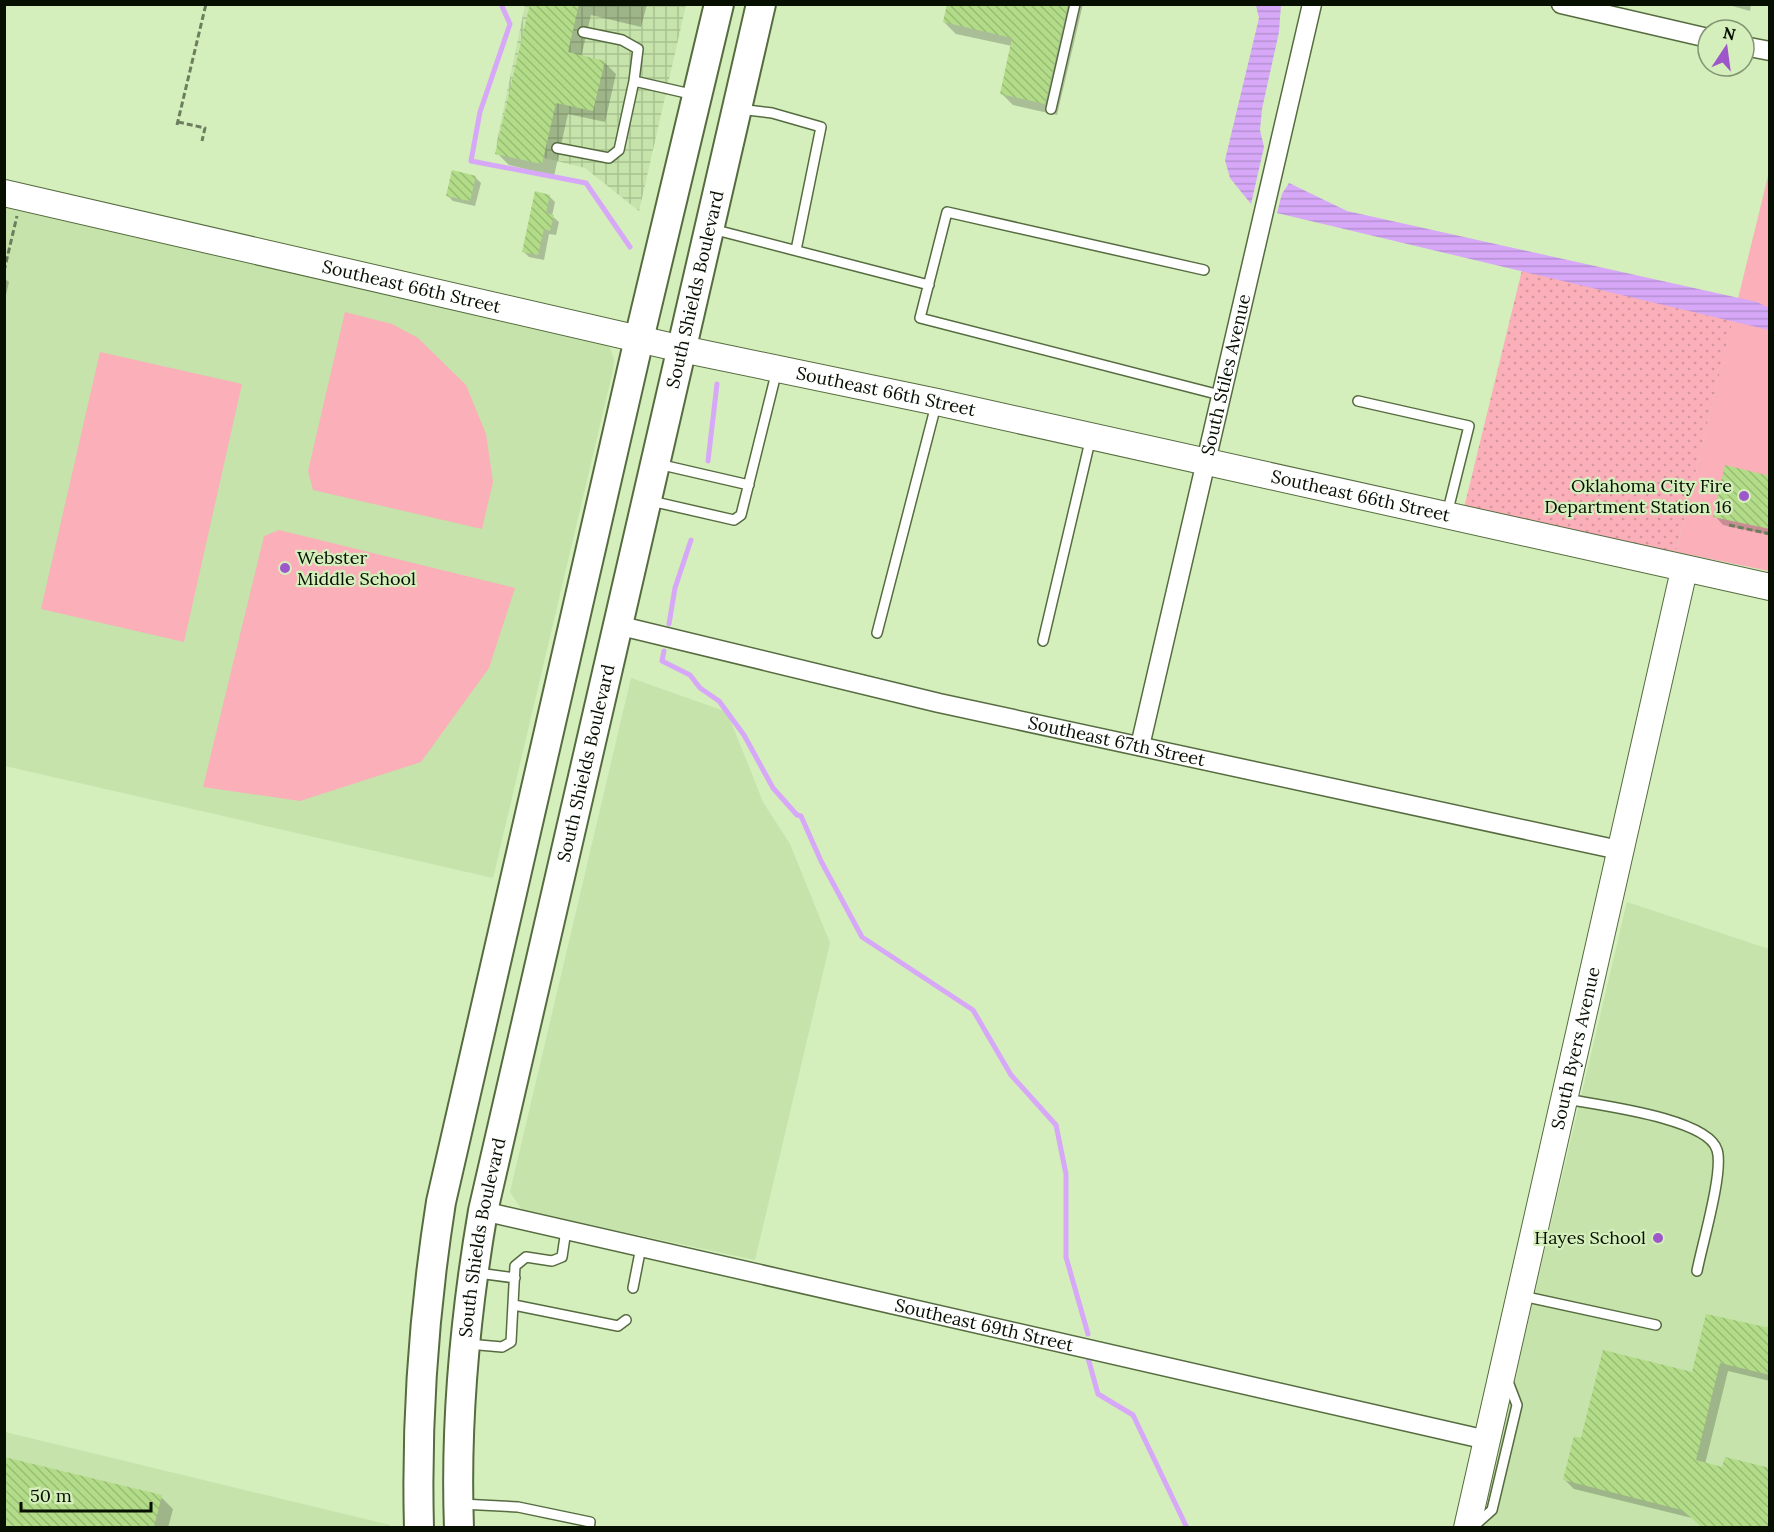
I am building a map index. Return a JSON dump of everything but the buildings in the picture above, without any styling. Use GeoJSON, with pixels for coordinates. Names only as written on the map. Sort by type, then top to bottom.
{"type":"FeatureCollection","features":[{"type":"Feature","properties":{"kind":"main road"},"geometry":{"type":"LineString","coordinates":[[419,1527],[418,1424],[424,1337],[441,1202],[639,339],[719,4]]}},
{"type":"Feature","properties":{"kind":"main road","name":"South Shields Boulevard"},"geometry":{"type":"LineString","coordinates":[[459,1516],[463,1344],[472,1272],[483,1211],[761,4]]}},
{"type":"Feature","properties":{"kind":"street","name":"South Stiles Avenue"},"geometry":{"type":"LineString","coordinates":[[1140,746],[1311,4]]}},
{"type":"Feature","properties":{"kind":"street"},"geometry":{"type":"LineString","coordinates":[[1562,4],[1696,35]]}},
{"type":"Feature","properties":{"kind":"street","name":"Southeast 66th Street"},"geometry":{"type":"LineString","coordinates":[[13,194],[682,349],[937,402],[1684,570],[1770,587]]}},
{"type":"Feature","properties":{"kind":"street","name":"South Byers Avenue"},"geometry":{"type":"LineString","coordinates":[[1467,1527],[1684,570]]}},
{"type":"Feature","properties":{"kind":"street","name":"Southeast 67th Street"},"geometry":{"type":"LineString","coordinates":[[617,625],[939,703],[1620,850]]}},
{"type":"Feature","properties":{"kind":"street","name":"Southeast 69th Street"},"geometry":{"type":"LineString","coordinates":[[483,1211],[1487,1440]]}},
{"type":"Feature","properties":{"kind":"lane"},"geometry":{"type":"LineString","coordinates":[[1051,109],[1075,4]]}},
{"type":"Feature","properties":{"kind":"lane"},"geometry":{"type":"LineString","coordinates":[[557,148],[609,158],[619,150],[634,81],[638,49],[622,40],[583,32]]}},
{"type":"Feature","properties":{"kind":"lane"},"geometry":{"type":"LineString","coordinates":[[634,81],[698,95]]}},
{"type":"Feature","properties":{"kind":"lane"},"geometry":{"type":"LineString","coordinates":[[737,108],[772,113],[821,127],[796,250]]}},
{"type":"Feature","properties":{"kind":"lane"},"geometry":{"type":"LineString","coordinates":[[1204,270],[947,212],[920,318],[1220,394]]}},
{"type":"Feature","properties":{"kind":"lane"},"geometry":{"type":"LineString","coordinates":[[710,228],[929,285]]}},
{"type":"Feature","properties":{"kind":"lane"},"geometry":{"type":"LineString","coordinates":[[646,500],[734,520],[741,515],[777,370]]}},
{"type":"Feature","properties":{"kind":"lane"},"geometry":{"type":"LineString","coordinates":[[1358,401],[1469,426],[1447,516]]}},
{"type":"Feature","properties":{"kind":"lane"},"geometry":{"type":"LineString","coordinates":[[877,633],[937,402]]}},
{"type":"Feature","properties":{"kind":"lane"},"geometry":{"type":"LineString","coordinates":[[1043,641],[1091,437]]}},
{"type":"Feature","properties":{"kind":"lane"},"geometry":{"type":"LineString","coordinates":[[654,463],[749,485]]}},
{"type":"Feature","properties":{"kind":"lane"},"geometry":{"type":"LineString","coordinates":[[1564,1098],[1689,1125],[1712,1139],[1717,1148],[1718,1171],[1697,1271]]}},
{"type":"Feature","properties":{"kind":"lane"},"geometry":{"type":"LineString","coordinates":[[463,1344],[502,1347],[511,1342],[515,1266],[526,1257],[552,1261],[562,1257],[566,1230]]}},
{"type":"Feature","properties":{"kind":"lane"},"geometry":{"type":"LineString","coordinates":[[633,1288],[641,1247]]}},
{"type":"Feature","properties":{"kind":"lane"},"geometry":{"type":"LineString","coordinates":[[472,1272],[515,1278]]}},
{"type":"Feature","properties":{"kind":"lane"},"geometry":{"type":"LineString","coordinates":[[1520,1295],[1656,1324]]}},
{"type":"Feature","properties":{"kind":"lane"},"geometry":{"type":"LineString","coordinates":[[514,1305],[618,1326],[627,1320]]}},
{"type":"Feature","properties":{"kind":"lane"},"geometry":{"type":"LineString","coordinates":[[1472,1527],[1492,1510],[1517,1404],[1503,1368]]}},
{"type":"Feature","properties":{"kind":"lane"},"geometry":{"type":"LineString","coordinates":[[459,1516],[518,1507],[590,1522],[589,1527]]}},
{"type":"Feature","properties":{"kind":"path"},"geometry":{"type":"LineString","coordinates":[[202,141],[205,128],[178,124],[206,4]]}},
{"type":"Feature","properties":{"kind":"path"},"geometry":{"type":"LineString","coordinates":[[4,271],[13,194]]}},
{"type":"Feature","properties":{"kind":"path"},"geometry":{"type":"LineString","coordinates":[[1729,525],[1770,534]]}},
{"type":"Feature","properties":{"kind":"shaded area"},"geometry":{"type":"Polygon","coordinates":[[[525,5],[686,5],[639,211],[585,168],[496,146],[525,5]]]}},
{"type":"Feature","properties":{"kind":"shaded area"},"geometry":{"type":"Polygon","coordinates":[[[1256,5],[1281,5],[1279,32],[1262,109],[1260,130],[1264,147],[1251,204],[1230,178],[1225,160],[1259,18],[1256,5]]]}},
{"type":"Feature","properties":{"kind":"shaded area"},"geometry":{"type":"Polygon","coordinates":[[[1769,172],[1769,571],[1676,552],[1769,172]]]}},
{"type":"Feature","properties":{"kind":"shaded area"},"geometry":{"type":"Polygon","coordinates":[[[1289,183],[1347,211],[1757,302],[1769,308],[1769,330],[1277,213],[1282,194],[1289,183]]]}},
{"type":"Feature","properties":{"kind":"shaded area","name":"Webster Middle School"},"geometry":{"type":"Polygon","coordinates":[[[5,208],[604,343],[610,348],[614,359],[613,370],[493,878],[5,766],[5,208]]]}},
{"type":"Feature","properties":{"kind":"shaded area"},"geometry":{"type":"Polygon","coordinates":[[[1522,270],[1733,320],[1676,552],[1464,508],[1522,270]]]}},
{"type":"Feature","properties":{"kind":"shaded area"},"geometry":{"type":"Polygon","coordinates":[[[345,312],[392,324],[418,338],[466,385],[486,434],[493,482],[482,529],[313,490],[308,471],[345,312]]]}},
{"type":"Feature","properties":{"kind":"shaded area"},"geometry":{"type":"Polygon","coordinates":[[[100,352],[242,384],[184,642],[41,609],[100,352]]]}},
{"type":"Feature","properties":{"kind":"shaded area"},"geometry":{"type":"Polygon","coordinates":[[[279,530],[515,588],[489,668],[421,762],[300,801],[203,787],[264,536],[279,530]]]}},
{"type":"Feature","properties":{"kind":"shaded area"},"geometry":{"type":"Polygon","coordinates":[[[631,678],[727,712],[763,802],[790,844],[830,943],[755,1260],[522,1210],[510,1192],[631,678]]]}},
{"type":"Feature","properties":{"kind":"shaded area","name":"Hayes School"},"geometry":{"type":"Polygon","coordinates":[[[1627,902],[1769,949],[1769,1527],[1479,1528],[1627,902]]]}},
{"type":"Feature","properties":{"kind":"shaded area"},"geometry":{"type":"Polygon","coordinates":[[[5,1432],[390,1525],[390,1527],[5,1528],[5,1432]]]}},
{"type":"Feature","properties":{"kind":"waterway"},"geometry":{"type":"LineString","coordinates":[[501,4],[510,24],[480,112],[471,161],[586,183],[630,247]]}},
{"type":"Feature","properties":{"kind":"waterway"},"geometry":{"type":"LineString","coordinates":[[708,461],[717,384]]}},
{"type":"Feature","properties":{"kind":"waterway"},"geometry":{"type":"LineString","coordinates":[[669,624],[675,588],[691,540]]}},
{"type":"Feature","properties":{"kind":"waterway"},"geometry":{"type":"LineString","coordinates":[[664,651],[662,661],[690,675],[700,688],[719,701],[744,735],[773,788],[797,815],[801,816],[821,861],[862,937],[973,1010],[1011,1075],[1056,1125],[1066,1174],[1066,1257],[1088,1334]]}},
{"type":"Feature","properties":{"kind":"waterway"},"geometry":{"type":"LineString","coordinates":[[1088,1358],[1098,1394],[1133,1415],[1187,1528]]}},
{"type":"Feature","properties":{"kind":"place","name":"Oklahoma City Fire Department Station 16"},"geometry":{"type":"Point","coordinates":[1744,496]}},
{"type":"Feature","properties":{"kind":"place","name":"Webster Middle School"},"geometry":{"type":"Point","coordinates":[285,568]}},
{"type":"Feature","properties":{"kind":"place","name":"Hayes School"},"geometry":{"type":"Point","coordinates":[1658,1238]}}]}
